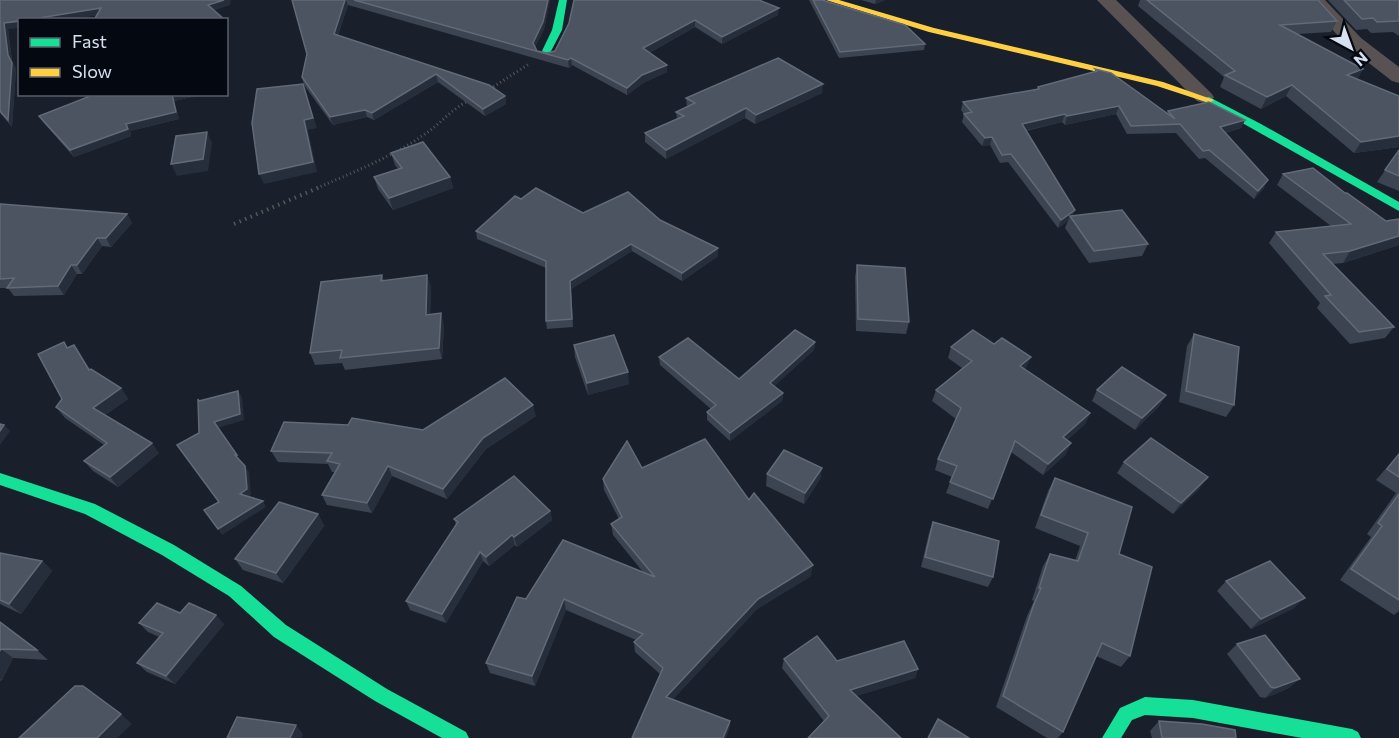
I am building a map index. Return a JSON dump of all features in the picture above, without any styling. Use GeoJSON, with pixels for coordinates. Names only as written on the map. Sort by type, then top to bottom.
{"type":"FeatureCollection","features":[{"type":"Feature","properties":{"kind":"street"},"geometry":{"type":"LineString","coordinates":[[547,51],[557,30],[563,0]]}},
{"type":"Feature","properties":{"kind":"street"},"geometry":{"type":"LineString","coordinates":[[830,0],[932,30],[1160,84],[1204,97],[1257,124],[1338,174],[1399,207]]}},
{"type":"Feature","properties":{"kind":"street"},"geometry":{"type":"LineString","coordinates":[[1106,0],[1204,97]]}},
{"type":"Feature","properties":{"kind":"street"},"geometry":{"type":"LineString","coordinates":[[1315,0],[1354,42],[1399,77]]}},
{"type":"Feature","properties":{"kind":"street"},"geometry":{"type":"LineString","coordinates":[[0,480],[90,509],[168,550],[236,591],[280,631],[381,695],[460,738]]}},
{"type":"Feature","properties":{"kind":"street"},"geometry":{"type":"LineString","coordinates":[[1112,738],[1126,714],[1145,706],[1192,709],[1352,738]]}},
{"type":"Feature","properties":{"kind":"path"},"geometry":{"type":"LineString","coordinates":[[488,90],[547,51]]}},
{"type":"Feature","properties":{"kind":"path"},"geometry":{"type":"LineString","coordinates":[[234,224],[366,167],[428,132],[468,100]]}},
{"type":"Feature","properties":{"kind":"building"},"geometry":{"type":"Polygon","coordinates":[[[0,0],[224,0],[208,5],[223,18],[95,18],[101,8],[39,18],[18,18],[18,21],[4,23],[8,55],[12,63],[8,120],[0,111],[0,0]]]}},
{"type":"Feature","properties":{"kind":"building"},"geometry":{"type":"Polygon","coordinates":[[[292,0],[345,0],[334,34],[489,85],[505,96],[483,109],[436,74],[372,113],[365,110],[330,117],[302,77],[307,54],[292,0]]]}},
{"type":"Feature","properties":{"kind":"building"},"geometry":{"type":"Polygon","coordinates":[[[354,0],[548,0],[543,22],[533,43],[537,51],[547,53],[555,51],[569,23],[574,0],[759,0],[779,8],[722,37],[695,20],[643,48],[667,65],[642,75],[627,88],[571,58],[568,60],[354,0]]]}},
{"type":"Feature","properties":{"kind":"building"},"geometry":{"type":"Polygon","coordinates":[[[813,0],[822,0],[905,25],[925,44],[840,52],[813,0]]]}},
{"type":"Feature","properties":{"kind":"building"},"geometry":{"type":"Polygon","coordinates":[[[1147,0],[1318,0],[1337,21],[1280,25],[1363,69],[1347,75],[1399,96],[1399,136],[1361,142],[1292,85],[1267,97],[1225,75],[1235,71],[1147,0]]]}},
{"type":"Feature","properties":{"kind":"building"},"geometry":{"type":"Polygon","coordinates":[[[1344,0],[1399,0],[1399,21],[1377,22],[1373,18],[1362,19],[1344,0]]]}},
{"type":"Feature","properties":{"kind":"building"},"geometry":{"type":"Polygon","coordinates":[[[778,58],[823,84],[756,115],[746,108],[666,150],[645,133],[684,116],[676,112],[695,103],[686,98],[778,58]]]}},
{"type":"Feature","properties":{"kind":"building"},"geometry":{"type":"Polygon","coordinates":[[[1095,69],[1111,73],[1175,119],[1168,111],[1209,102],[1245,120],[1220,127],[1268,180],[1258,191],[1209,150],[1203,151],[1180,124],[1131,126],[1119,106],[1067,116],[1065,114],[1022,124],[1075,210],[1061,220],[1011,154],[1002,155],[992,137],[985,138],[964,114],[972,112],[963,102],[1039,89],[1038,87],[1097,71],[1095,69]]]}},
{"type":"Feature","properties":{"kind":"building"},"geometry":{"type":"Polygon","coordinates":[[[303,84],[313,118],[304,120],[313,162],[259,174],[252,123],[257,89],[303,84]]]}},
{"type":"Feature","properties":{"kind":"building"},"geometry":{"type":"Polygon","coordinates":[[[172,96],[176,112],[126,124],[128,129],[70,150],[39,116],[88,97],[172,96]]]}},
{"type":"Feature","properties":{"kind":"building"},"geometry":{"type":"Polygon","coordinates":[[[207,132],[203,159],[171,164],[176,136],[207,132]]]}},
{"type":"Feature","properties":{"kind":"building"},"geometry":{"type":"Polygon","coordinates":[[[423,142],[450,177],[389,198],[374,177],[402,168],[391,153],[423,142]]]}},
{"type":"Feature","properties":{"kind":"building"},"geometry":{"type":"Polygon","coordinates":[[[1399,150],[1399,176],[1385,170],[1399,150]]]}},
{"type":"Feature","properties":{"kind":"building"},"geometry":{"type":"Polygon","coordinates":[[[1313,168],[1386,221],[1399,219],[1399,236],[1350,251],[1323,254],[1394,327],[1359,332],[1325,296],[1331,295],[1276,232],[1351,224],[1283,174],[1313,168]]]}},
{"type":"Feature","properties":{"kind":"building"},"geometry":{"type":"Polygon","coordinates":[[[536,188],[583,213],[628,192],[660,220],[718,248],[682,273],[631,244],[570,281],[572,319],[546,321],[546,261],[476,231],[515,196],[521,199],[536,188]]]}},
{"type":"Feature","properties":{"kind":"building"},"geometry":{"type":"Polygon","coordinates":[[[0,204],[127,214],[106,238],[97,238],[77,265],[71,265],[58,286],[7,288],[14,278],[0,279],[0,204]]]}},
{"type":"Feature","properties":{"kind":"building"},"geometry":{"type":"Polygon","coordinates":[[[1122,210],[1148,244],[1094,251],[1070,216],[1122,210]]]}},
{"type":"Feature","properties":{"kind":"building"},"geometry":{"type":"Polygon","coordinates":[[[857,265],[905,268],[909,322],[858,319],[857,265]]]}},
{"type":"Feature","properties":{"kind":"building"},"geometry":{"type":"Polygon","coordinates":[[[382,275],[381,281],[427,275],[426,315],[441,313],[439,348],[340,358],[342,350],[310,353],[321,282],[382,275]]]}},
{"type":"Feature","properties":{"kind":"building"},"geometry":{"type":"Polygon","coordinates":[[[795,330],[815,342],[770,383],[783,393],[730,433],[707,412],[716,405],[659,357],[688,338],[739,379],[795,330]]]}},
{"type":"Feature","properties":{"kind":"building"},"geometry":{"type":"Polygon","coordinates":[[[973,330],[994,344],[1002,338],[1031,357],[1020,366],[1090,413],[1063,437],[1071,443],[1048,464],[1015,441],[993,499],[950,482],[957,466],[938,459],[961,408],[936,390],[972,361],[951,347],[973,330]]]}},
{"type":"Feature","properties":{"kind":"building"},"geometry":{"type":"Polygon","coordinates":[[[1194,334],[1239,347],[1234,405],[1186,391],[1194,334]]]}},
{"type":"Feature","properties":{"kind":"building"},"geometry":{"type":"Polygon","coordinates":[[[614,335],[628,372],[587,383],[574,345],[614,335]]]}},
{"type":"Feature","properties":{"kind":"building"},"geometry":{"type":"Polygon","coordinates":[[[64,342],[67,348],[74,345],[89,370],[91,369],[121,388],[93,408],[152,443],[110,477],[84,461],[107,443],[56,407],[62,399],[38,354],[64,342]]]}},
{"type":"Feature","properties":{"kind":"building"},"geometry":{"type":"Polygon","coordinates":[[[1122,367],[1166,395],[1142,418],[1097,390],[1122,367]]]}},
{"type":"Feature","properties":{"kind":"building"},"geometry":{"type":"Polygon","coordinates":[[[505,378],[533,405],[483,438],[443,489],[388,466],[367,503],[322,495],[340,464],[327,461],[332,453],[271,451],[284,422],[348,425],[352,418],[423,430],[505,378]]]}},
{"type":"Feature","properties":{"kind":"building"},"geometry":{"type":"Polygon","coordinates":[[[238,391],[240,414],[214,422],[237,455],[235,455],[245,466],[247,489],[240,494],[263,501],[218,529],[204,510],[219,502],[177,445],[199,433],[198,399],[199,401],[238,391]]]}},
{"type":"Feature","properties":{"kind":"building"},"geometry":{"type":"Polygon","coordinates":[[[1151,438],[1208,477],[1181,503],[1124,462],[1151,438]]]}},
{"type":"Feature","properties":{"kind":"building"},"geometry":{"type":"Polygon","coordinates":[[[705,439],[749,500],[754,493],[813,565],[758,599],[666,697],[730,721],[723,738],[632,738],[663,668],[634,642],[643,634],[564,599],[532,676],[486,663],[517,597],[526,599],[563,540],[655,577],[611,524],[622,517],[603,479],[627,441],[642,468],[705,439]]]}},
{"type":"Feature","properties":{"kind":"building"},"geometry":{"type":"Polygon","coordinates":[[[784,450],[822,468],[805,493],[767,474],[784,450]]]}},
{"type":"Feature","properties":{"kind":"building"},"geometry":{"type":"Polygon","coordinates":[[[1399,454],[1399,477],[1387,469],[1399,454]]]}},
{"type":"Feature","properties":{"kind":"building"},"geometry":{"type":"Polygon","coordinates":[[[514,476],[550,511],[514,537],[512,535],[486,557],[480,552],[442,614],[406,601],[458,522],[454,519],[514,476]]]}},
{"type":"Feature","properties":{"kind":"building"},"geometry":{"type":"Polygon","coordinates":[[[1055,478],[1132,507],[1119,554],[1152,567],[1130,656],[1102,643],[1063,732],[1003,696],[1041,588],[1039,588],[1050,554],[1078,561],[1088,533],[1041,515],[1055,478]]]}},
{"type":"Feature","properties":{"kind":"building"},"geometry":{"type":"Polygon","coordinates":[[[1399,494],[1399,600],[1351,569],[1382,526],[1378,523],[1399,494]]]}},
{"type":"Feature","properties":{"kind":"building"},"geometry":{"type":"Polygon","coordinates":[[[279,502],[318,514],[276,573],[235,559],[279,502]]]}},
{"type":"Feature","properties":{"kind":"building"},"geometry":{"type":"Polygon","coordinates":[[[933,522],[999,541],[993,577],[925,557],[933,522]]]}},
{"type":"Feature","properties":{"kind":"building"},"geometry":{"type":"Polygon","coordinates":[[[0,553],[42,561],[9,604],[0,600],[0,553]]]}},
{"type":"Feature","properties":{"kind":"building"},"geometry":{"type":"Polygon","coordinates":[[[1270,561],[1305,598],[1261,619],[1226,581],[1270,561]]]}},
{"type":"Feature","properties":{"kind":"building"},"geometry":{"type":"Polygon","coordinates":[[[157,603],[180,613],[189,603],[216,615],[166,676],[137,663],[163,633],[139,623],[157,603]]]}},
{"type":"Feature","properties":{"kind":"building"},"geometry":{"type":"Polygon","coordinates":[[[0,622],[37,650],[1,649],[0,651],[0,622]]]}},
{"type":"Feature","properties":{"kind":"building"},"geometry":{"type":"Polygon","coordinates":[[[1265,635],[1300,679],[1275,688],[1271,687],[1237,644],[1265,635]]]}},
{"type":"Feature","properties":{"kind":"building"},"geometry":{"type":"Polygon","coordinates":[[[817,636],[837,661],[904,641],[918,669],[850,690],[901,738],[808,738],[829,716],[784,659],[817,636]]]}},
{"type":"Feature","properties":{"kind":"building"},"geometry":{"type":"Polygon","coordinates":[[[75,686],[83,686],[121,714],[97,738],[19,738],[75,686]]]}},
{"type":"Feature","properties":{"kind":"building"},"geometry":{"type":"Polygon","coordinates":[[[237,717],[296,725],[290,738],[227,738],[237,717]]]}},
{"type":"Feature","properties":{"kind":"building"},"geometry":{"type":"Polygon","coordinates":[[[938,719],[969,738],[928,738],[938,719]]]}},
{"type":"Feature","properties":{"kind":"building"},"geometry":{"type":"Polygon","coordinates":[[[1159,721],[1202,724],[1235,730],[1236,738],[1162,738],[1159,721]]]}},
{"type":"Feature","properties":{"kind":"traffic: fast"},"geometry":{"type":"LineString","coordinates":[[547,51],[557,30],[563,0]]}},
{"type":"Feature","properties":{"kind":"traffic: fast"},"geometry":{"type":"LineString","coordinates":[[1209,100],[1399,207]]}},
{"type":"Feature","properties":{"kind":"traffic: fast"},"geometry":{"type":"LineString","coordinates":[[0,479],[90,509],[168,550],[235,591],[280,631],[381,695],[460,738]]}},
{"type":"Feature","properties":{"kind":"traffic: fast"},"geometry":{"type":"LineString","coordinates":[[1111,738],[1126,714],[1145,706],[1193,709],[1352,738]]}},
{"type":"Feature","properties":{"kind":"traffic: slow"},"geometry":{"type":"LineString","coordinates":[[830,0],[932,30],[1160,84],[1209,100]]}}]}
